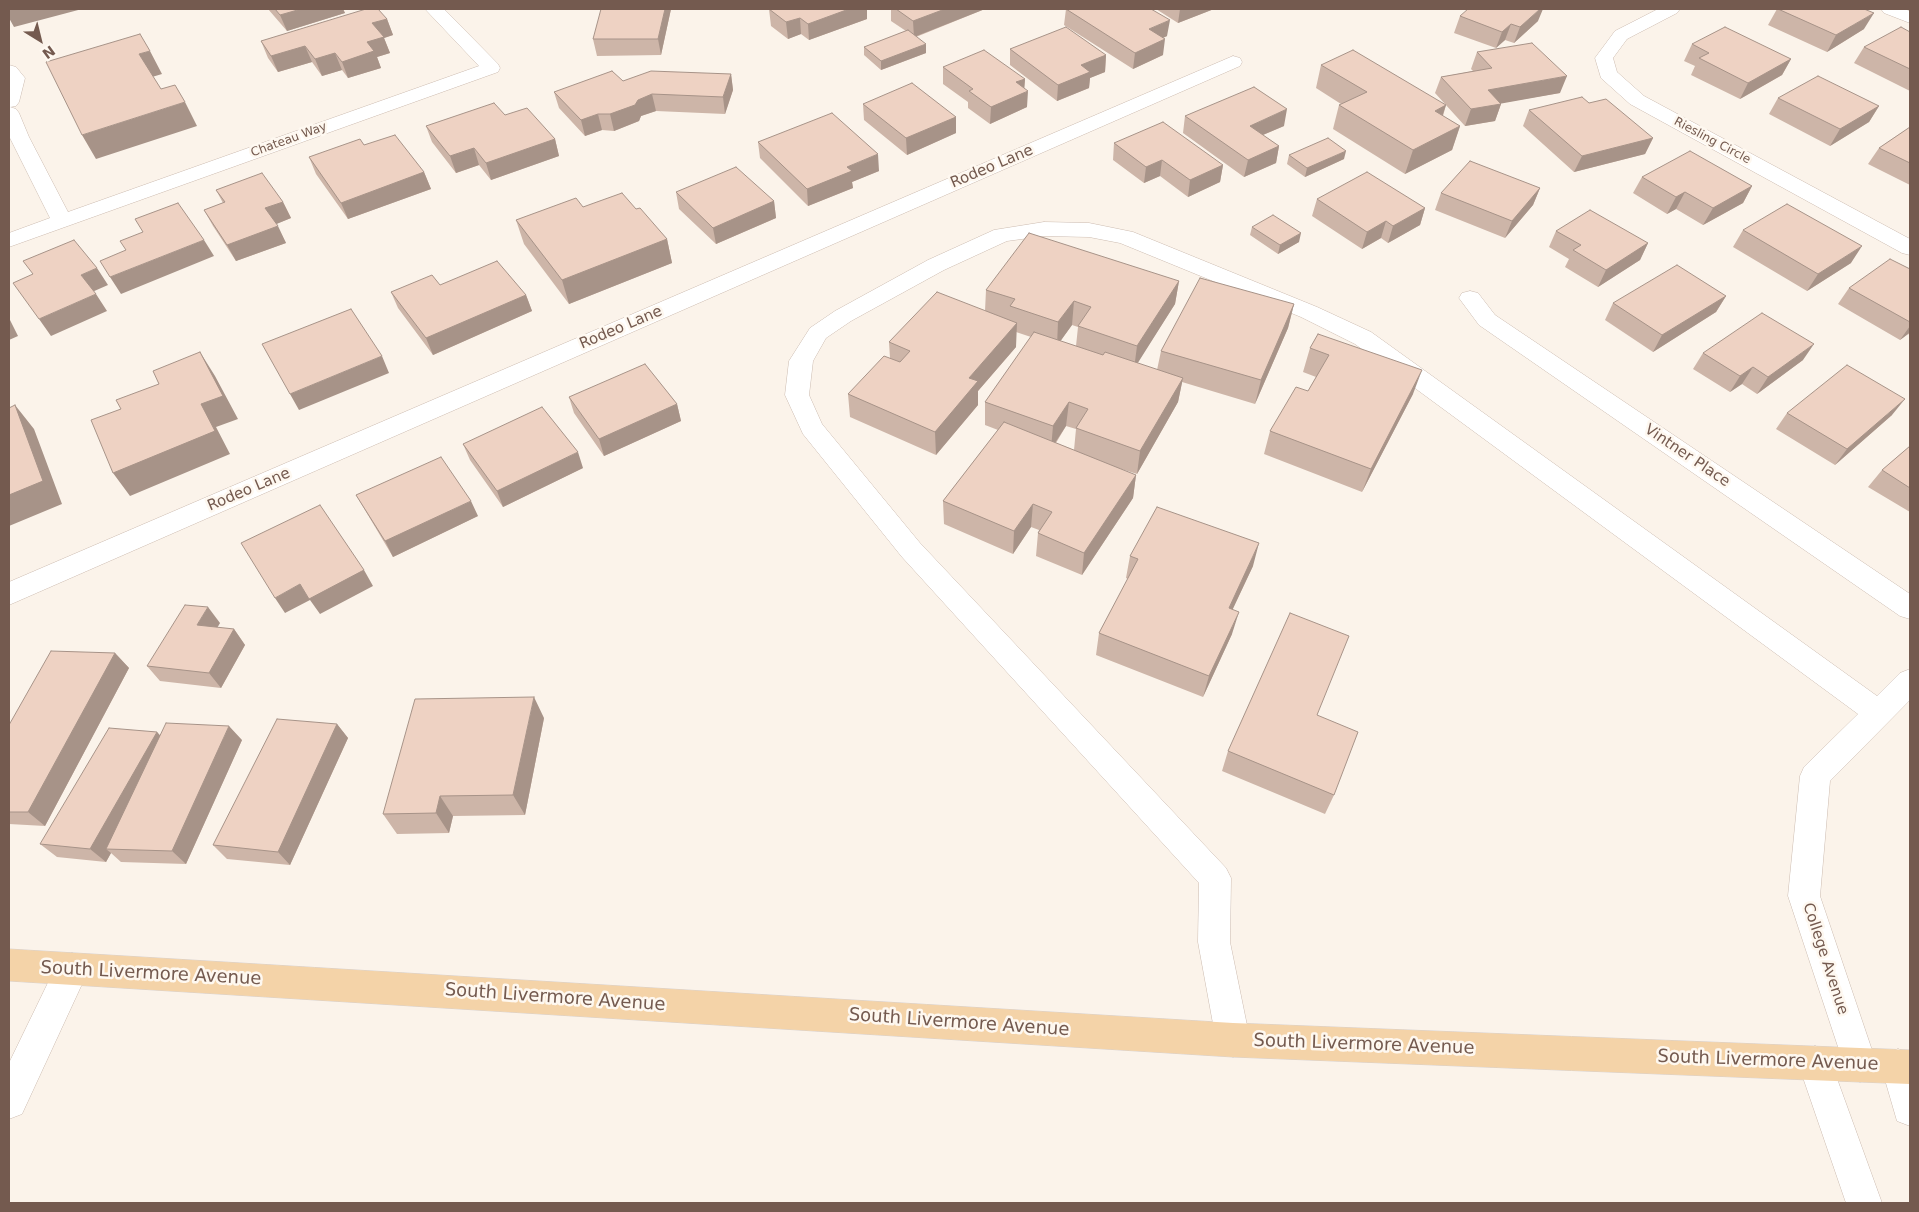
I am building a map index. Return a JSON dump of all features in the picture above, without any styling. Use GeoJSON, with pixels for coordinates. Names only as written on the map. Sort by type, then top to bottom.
{"type":"FeatureCollection","features":[{"type":"Feature","properties":{"kind":"main road","name":"South Livermore Avenue"},"geometry":{"type":"LineString","coordinates":[[9,965],[1233,1040],[1904,1067]]}},
{"type":"Feature","properties":{"kind":"street","name":"Chateau Way"},"geometry":{"type":"LineString","coordinates":[[9,240],[491,68],[434,9]]}},
{"type":"Feature","properties":{"kind":"street","name":"Riesling Circle"},"geometry":{"type":"LineString","coordinates":[[1671,9],[1621,35],[1604,58],[1608,74],[1637,100],[1910,248]]}},
{"type":"Feature","properties":{"kind":"street"},"geometry":{"type":"LineString","coordinates":[[1890,9],[1910,18]]}},
{"type":"Feature","properties":{"kind":"street","name":"Rodeo Lane"},"geometry":{"type":"LineString","coordinates":[[9,594],[1233,62]]}},
{"type":"Feature","properties":{"kind":"street"},"geometry":{"type":"LineString","coordinates":[[9,71],[15,78],[9,102]]}},
{"type":"Feature","properties":{"kind":"street"},"geometry":{"type":"LineString","coordinates":[[9,113],[14,138],[62,221]]}},
{"type":"Feature","properties":{"kind":"street"},"geometry":{"type":"LineString","coordinates":[[1233,1040],[1214,942],[1216,878],[911,550],[812,428],[796,395],[801,361],[818,333],[843,316],[936,264],[1002,235],[1044,229],[1089,230],[1124,237],[1309,312],[1363,338],[1877,712]]}},
{"type":"Feature","properties":{"kind":"street","name":"Vintner Place"},"geometry":{"type":"LineString","coordinates":[[1470,298],[1487,320],[1910,608]]}},
{"type":"Feature","properties":{"kind":"street","name":"College Avenue"},"geometry":{"type":"LineString","coordinates":[[1860,1065],[1804,896],[1816,776],[1877,712],[1910,681]]}},
{"type":"Feature","properties":{"kind":"street"},"geometry":{"type":"LineString","coordinates":[[9,1101],[72,969]]}},
{"type":"Feature","properties":{"kind":"street"},"geometry":{"type":"LineString","coordinates":[[1814,1063],[1864,1203]]}},
{"type":"Feature","properties":{"kind":"street"},"geometry":{"type":"LineString","coordinates":[[1904,1067],[1910,1108]]}},
{"type":"Feature","properties":{"kind":"building"},"geometry":{"type":"Polygon","coordinates":[[[275,9],[301,9],[280,15],[275,9]]]}},
{"type":"Feature","properties":{"kind":"building"},"geometry":{"type":"Polygon","coordinates":[[[366,9],[378,9],[387,19],[372,23],[384,37],[367,42],[374,51],[342,62],[335,53],[315,59],[305,46],[271,56],[261,41],[366,9]]]}},
{"type":"Feature","properties":{"kind":"building"},"geometry":{"type":"Polygon","coordinates":[[[601,9],[665,9],[658,39],[593,39],[601,9]]]}},
{"type":"Feature","properties":{"kind":"building"},"geometry":{"type":"Polygon","coordinates":[[[769,9],[849,9],[808,24],[800,18],[786,22],[769,9]]]}},
{"type":"Feature","properties":{"kind":"building"},"geometry":{"type":"Polygon","coordinates":[[[896,9],[945,9],[913,21],[896,9]]]}},
{"type":"Feature","properties":{"kind":"building"},"geometry":{"type":"Polygon","coordinates":[[[1066,9],[1151,9],[1170,20],[1149,29],[1165,39],[1135,53],[1066,9]]]}},
{"type":"Feature","properties":{"kind":"building"},"geometry":{"type":"Polygon","coordinates":[[[1468,9],[1540,9],[1520,27],[1511,24],[1502,32],[1460,16],[1468,9]]]}},
{"type":"Feature","properties":{"kind":"building"},"geometry":{"type":"Polygon","coordinates":[[[1778,9],[1864,9],[1874,13],[1836,35],[1778,9]]]}},
{"type":"Feature","properties":{"kind":"building"},"geometry":{"type":"Polygon","coordinates":[[[1066,27],[1106,55],[1081,65],[1090,72],[1058,85],[1010,49],[1066,27]]]}},
{"type":"Feature","properties":{"kind":"building"},"geometry":{"type":"Polygon","coordinates":[[[1725,27],[1791,59],[1748,83],[1699,58],[1709,53],[1692,44],[1725,27]]]}},
{"type":"Feature","properties":{"kind":"building"},"geometry":{"type":"Polygon","coordinates":[[[1901,27],[1910,32],[1910,69],[1864,47],[1901,27]]]}},
{"type":"Feature","properties":{"kind":"building"},"geometry":{"type":"Polygon","coordinates":[[[908,30],[926,44],[881,61],[864,47],[908,30]]]}},
{"type":"Feature","properties":{"kind":"building"},"geometry":{"type":"Polygon","coordinates":[[[140,34],[150,51],[139,54],[161,89],[175,85],[185,102],[82,135],[46,62],[140,34]]]}},
{"type":"Feature","properties":{"kind":"building"},"geometry":{"type":"Polygon","coordinates":[[[1532,43],[1567,76],[1488,90],[1501,104],[1471,109],[1441,77],[1492,68],[1477,52],[1532,43]]]}},
{"type":"Feature","properties":{"kind":"building"},"geometry":{"type":"Polygon","coordinates":[[[984,50],[1025,79],[1016,82],[1028,91],[991,107],[969,91],[973,89],[943,67],[984,50]]]}},
{"type":"Feature","properties":{"kind":"building"},"geometry":{"type":"Polygon","coordinates":[[[1353,50],[1446,105],[1435,111],[1460,126],[1413,150],[1339,105],[1367,92],[1321,65],[1353,50]]]}},
{"type":"Feature","properties":{"kind":"building"},"geometry":{"type":"Polygon","coordinates":[[[612,71],[623,81],[651,71],[731,74],[723,97],[652,94],[638,100],[635,105],[610,114],[598,114],[581,120],[554,92],[612,71]]]}},
{"type":"Feature","properties":{"kind":"building"},"geometry":{"type":"Polygon","coordinates":[[[1818,76],[1879,106],[1840,129],[1778,98],[1818,76]]]}},
{"type":"Feature","properties":{"kind":"building"},"geometry":{"type":"Polygon","coordinates":[[[912,83],[956,117],[906,138],[863,104],[912,83]]]}},
{"type":"Feature","properties":{"kind":"building"},"geometry":{"type":"Polygon","coordinates":[[[1254,87],[1287,109],[1250,126],[1279,146],[1248,160],[1185,116],[1254,87]]]}},
{"type":"Feature","properties":{"kind":"building"},"geometry":{"type":"Polygon","coordinates":[[[1582,97],[1589,103],[1606,99],[1653,138],[1582,156],[1529,110],[1582,97]]]}},
{"type":"Feature","properties":{"kind":"building"},"geometry":{"type":"Polygon","coordinates":[[[494,103],[505,115],[527,108],[555,139],[486,163],[474,148],[450,156],[426,126],[494,103]]]}},
{"type":"Feature","properties":{"kind":"building"},"geometry":{"type":"Polygon","coordinates":[[[832,113],[878,154],[847,167],[852,171],[807,189],[758,142],[832,113]]]}},
{"type":"Feature","properties":{"kind":"building"},"geometry":{"type":"Polygon","coordinates":[[[1163,122],[1223,165],[1190,180],[1162,160],[1146,167],[1114,143],[1163,122]]]}},
{"type":"Feature","properties":{"kind":"building"},"geometry":{"type":"Polygon","coordinates":[[[1910,127],[1910,163],[1879,148],[1910,127]]]}},
{"type":"Feature","properties":{"kind":"building"},"geometry":{"type":"Polygon","coordinates":[[[395,135],[424,172],[341,203],[309,157],[360,139],[364,145],[395,135]]]}},
{"type":"Feature","properties":{"kind":"building"},"geometry":{"type":"Polygon","coordinates":[[[1328,138],[1346,151],[1307,168],[1289,155],[1328,138]]]}},
{"type":"Feature","properties":{"kind":"building"},"geometry":{"type":"Polygon","coordinates":[[[1690,151],[1752,186],[1713,208],[1685,192],[1676,197],[1642,177],[1690,151]]]}},
{"type":"Feature","properties":{"kind":"building"},"geometry":{"type":"Polygon","coordinates":[[[1470,161],[1540,188],[1512,221],[1441,193],[1470,161]]]}},
{"type":"Feature","properties":{"kind":"building"},"geometry":{"type":"Polygon","coordinates":[[[736,167],[774,201],[713,228],[676,192],[736,167]]]}},
{"type":"Feature","properties":{"kind":"building"},"geometry":{"type":"Polygon","coordinates":[[[1367,172],[1425,208],[1393,226],[1386,221],[1367,232],[1317,199],[1367,172]]]}},
{"type":"Feature","properties":{"kind":"building"},"geometry":{"type":"Polygon","coordinates":[[[262,173],[283,202],[265,208],[278,226],[227,245],[204,210],[225,202],[216,190],[262,173]]]}},
{"type":"Feature","properties":{"kind":"building"},"geometry":{"type":"Polygon","coordinates":[[[622,193],[636,209],[640,208],[667,239],[562,280],[516,220],[576,198],[583,207],[622,193]]]}},
{"type":"Feature","properties":{"kind":"building"},"geometry":{"type":"Polygon","coordinates":[[[178,203],[204,240],[110,277],[100,261],[126,250],[120,241],[143,232],[135,219],[178,203]]]}},
{"type":"Feature","properties":{"kind":"building"},"geometry":{"type":"Polygon","coordinates":[[[1787,204],[1862,246],[1818,274],[1743,230],[1787,204]]]}},
{"type":"Feature","properties":{"kind":"building"},"geometry":{"type":"Polygon","coordinates":[[[1590,210],[1648,243],[1606,270],[1573,250],[1581,245],[1556,231],[1590,210]]]}},
{"type":"Feature","properties":{"kind":"building"},"geometry":{"type":"Polygon","coordinates":[[[1273,215],[1301,233],[1280,245],[1252,227],[1273,215]]]}},
{"type":"Feature","properties":{"kind":"building"},"geometry":{"type":"Polygon","coordinates":[[[1029,233],[1179,281],[1137,346],[1078,326],[1091,307],[1074,301],[1058,322],[1010,306],[1015,299],[986,290],[1029,233]]]}},
{"type":"Feature","properties":{"kind":"building"},"geometry":{"type":"Polygon","coordinates":[[[74,240],[97,268],[81,275],[96,294],[39,319],[13,283],[33,274],[23,261],[74,240]]]}},
{"type":"Feature","properties":{"kind":"building"},"geometry":{"type":"Polygon","coordinates":[[[1890,259],[1910,269],[1910,322],[1849,288],[1890,259]]]}},
{"type":"Feature","properties":{"kind":"building"},"geometry":{"type":"Polygon","coordinates":[[[497,261],[526,295],[426,338],[391,292],[432,275],[440,285],[497,261]]]}},
{"type":"Feature","properties":{"kind":"building"},"geometry":{"type":"Polygon","coordinates":[[[1677,265],[1726,296],[1662,335],[1613,303],[1677,265]]]}},
{"type":"Feature","properties":{"kind":"building"},"geometry":{"type":"Polygon","coordinates":[[[1200,278],[1294,304],[1261,380],[1161,351],[1200,278]]]}},
{"type":"Feature","properties":{"kind":"building"},"geometry":{"type":"Polygon","coordinates":[[[937,292],[1017,323],[969,378],[978,381],[935,432],[848,394],[884,356],[900,362],[910,351],[889,342],[937,292]]]}},
{"type":"Feature","properties":{"kind":"building"},"geometry":{"type":"Polygon","coordinates":[[[351,309],[382,356],[290,394],[262,344],[351,309]]]}},
{"type":"Feature","properties":{"kind":"building"},"geometry":{"type":"Polygon","coordinates":[[[1762,313],[1814,344],[1768,377],[1753,367],[1740,376],[1703,353],[1762,313]]]}},
{"type":"Feature","properties":{"kind":"building"},"geometry":{"type":"Polygon","coordinates":[[[1034,332],[1103,355],[1105,352],[1183,378],[1140,451],[1076,428],[1088,409],[1069,402],[1053,426],[985,402],[1034,332]]]}},
{"type":"Feature","properties":{"kind":"building"},"geometry":{"type":"Polygon","coordinates":[[[1318,334],[1422,370],[1371,469],[1270,431],[1296,387],[1308,391],[1329,355],[1310,348],[1318,334]]]}},
{"type":"Feature","properties":{"kind":"building"},"geometry":{"type":"Polygon","coordinates":[[[200,352],[223,396],[201,404],[215,431],[113,473],[91,420],[121,409],[116,400],[159,384],[153,371],[200,352]]]}},
{"type":"Feature","properties":{"kind":"building"},"geometry":{"type":"Polygon","coordinates":[[[645,364],[677,404],[599,439],[569,397],[645,364]]]}},
{"type":"Feature","properties":{"kind":"building"},"geometry":{"type":"Polygon","coordinates":[[[1847,365],[1905,399],[1847,449],[1787,413],[1847,365]]]}},
{"type":"Feature","properties":{"kind":"building"},"geometry":{"type":"Polygon","coordinates":[[[15,405],[43,481],[9,495],[9,408],[15,405]]]}},
{"type":"Feature","properties":{"kind":"building"},"geometry":{"type":"Polygon","coordinates":[[[542,407],[578,452],[497,491],[463,444],[542,407]]]}},
{"type":"Feature","properties":{"kind":"building"},"geometry":{"type":"Polygon","coordinates":[[[1004,422],[1136,475],[1084,553],[1038,533],[1052,512],[1033,504],[1014,531],[943,501],[1004,422]]]}},
{"type":"Feature","properties":{"kind":"building"},"geometry":{"type":"Polygon","coordinates":[[[1910,446],[1910,488],[1882,470],[1910,446]]]}},
{"type":"Feature","properties":{"kind":"building"},"geometry":{"type":"Polygon","coordinates":[[[441,457],[471,501],[385,541],[356,495],[441,457]]]}},
{"type":"Feature","properties":{"kind":"building"},"geometry":{"type":"Polygon","coordinates":[[[320,505],[364,570],[309,599],[300,584],[275,598],[241,543],[320,505]]]}},
{"type":"Feature","properties":{"kind":"building"},"geometry":{"type":"Polygon","coordinates":[[[1157,507],[1259,543],[1229,608],[1239,612],[1209,676],[1099,633],[1138,559],[1130,556],[1157,507]]]}},
{"type":"Feature","properties":{"kind":"building"},"geometry":{"type":"Polygon","coordinates":[[[185,605],[208,607],[197,625],[234,629],[209,673],[147,666],[185,605]]]}},
{"type":"Feature","properties":{"kind":"building"},"geometry":{"type":"Polygon","coordinates":[[[1290,613],[1349,636],[1317,715],[1358,732],[1334,795],[1228,751],[1290,613]]]}},
{"type":"Feature","properties":{"kind":"building"},"geometry":{"type":"Polygon","coordinates":[[[51,651],[115,653],[28,812],[9,812],[9,725],[51,651]]]}},
{"type":"Feature","properties":{"kind":"building"},"geometry":{"type":"Polygon","coordinates":[[[534,697],[513,795],[440,796],[436,813],[383,814],[415,699],[534,697]]]}},
{"type":"Feature","properties":{"kind":"building"},"geometry":{"type":"Polygon","coordinates":[[[277,719],[337,724],[278,852],[213,845],[277,719]]]}},
{"type":"Feature","properties":{"kind":"building"},"geometry":{"type":"Polygon","coordinates":[[[166,723],[229,726],[172,851],[106,849],[166,723]]]}},
{"type":"Feature","properties":{"kind":"building"},"geometry":{"type":"Polygon","coordinates":[[[109,728],[157,732],[90,849],[40,844],[109,728]]]}}]}
